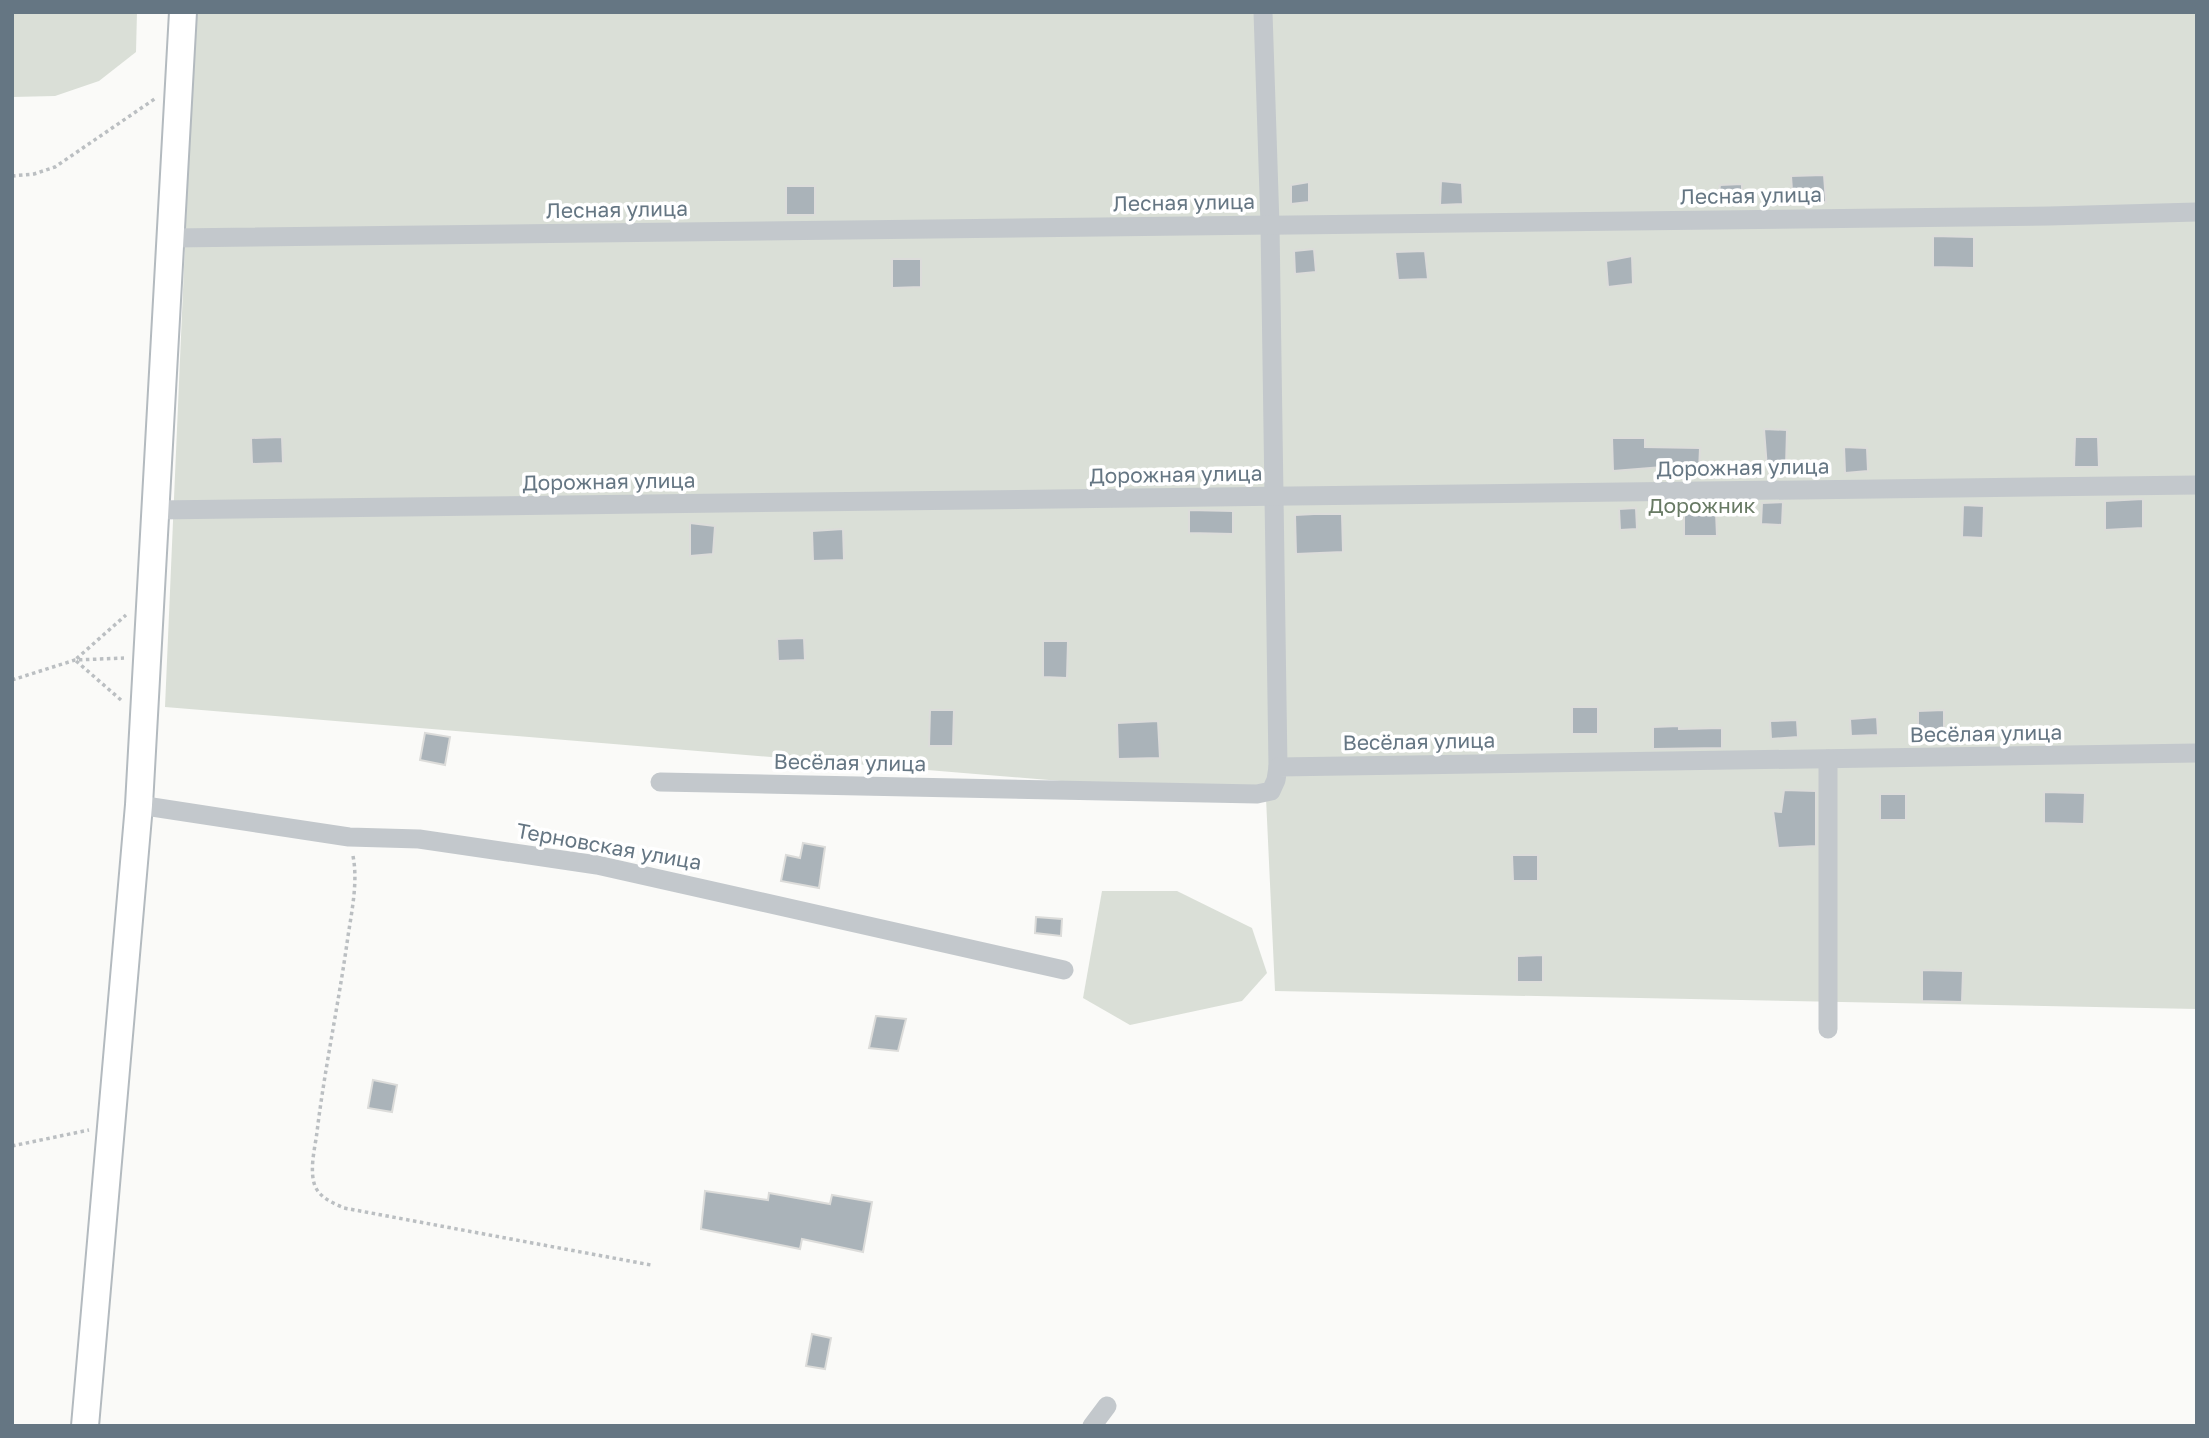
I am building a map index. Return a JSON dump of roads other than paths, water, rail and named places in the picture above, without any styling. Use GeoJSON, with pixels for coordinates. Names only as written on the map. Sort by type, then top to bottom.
{"type":"FeatureCollection","features":[{"type":"Feature","properties":{"kind":"street"},"geometry":{"type":"LineString","coordinates":[[85,1426],[139,805],[183,12]]}},
{"type":"Feature","properties":{"kind":"street"},"geometry":{"type":"LineString","coordinates":[[1263,12],[1270,225],[1278,767]]}},
{"type":"Feature","properties":{"kind":"street","name":"Лесная улица"},"geometry":{"type":"LineString","coordinates":[[172,238],[2197,212]]}},
{"type":"Feature","properties":{"kind":"street","name":"Дорожная улица"},"geometry":{"type":"LineString","coordinates":[[156,510],[2197,485]]}},
{"type":"Feature","properties":{"kind":"street","name":"Весёлая улица"},"geometry":{"type":"LineString","coordinates":[[660,782],[1257,794],[1271,791],[1278,767],[2197,753]]}},
{"type":"Feature","properties":{"kind":"street"},"geometry":{"type":"LineString","coordinates":[[1828,759],[1828,1029]]}},
{"type":"Feature","properties":{"kind":"street","name":"Терновская улица"},"geometry":{"type":"LineString","coordinates":[[139,805],[349,837],[419,839],[597,865],[1064,970]]}},
{"type":"Feature","properties":{"kind":"street"},"geometry":{"type":"LineString","coordinates":[[1092,1426],[1107,1406]]}},
{"type":"Feature","properties":{"kind":"park label","name":"Дорожник"},"geometry":{"type":"Point","coordinates":[1702,506]}}]}
